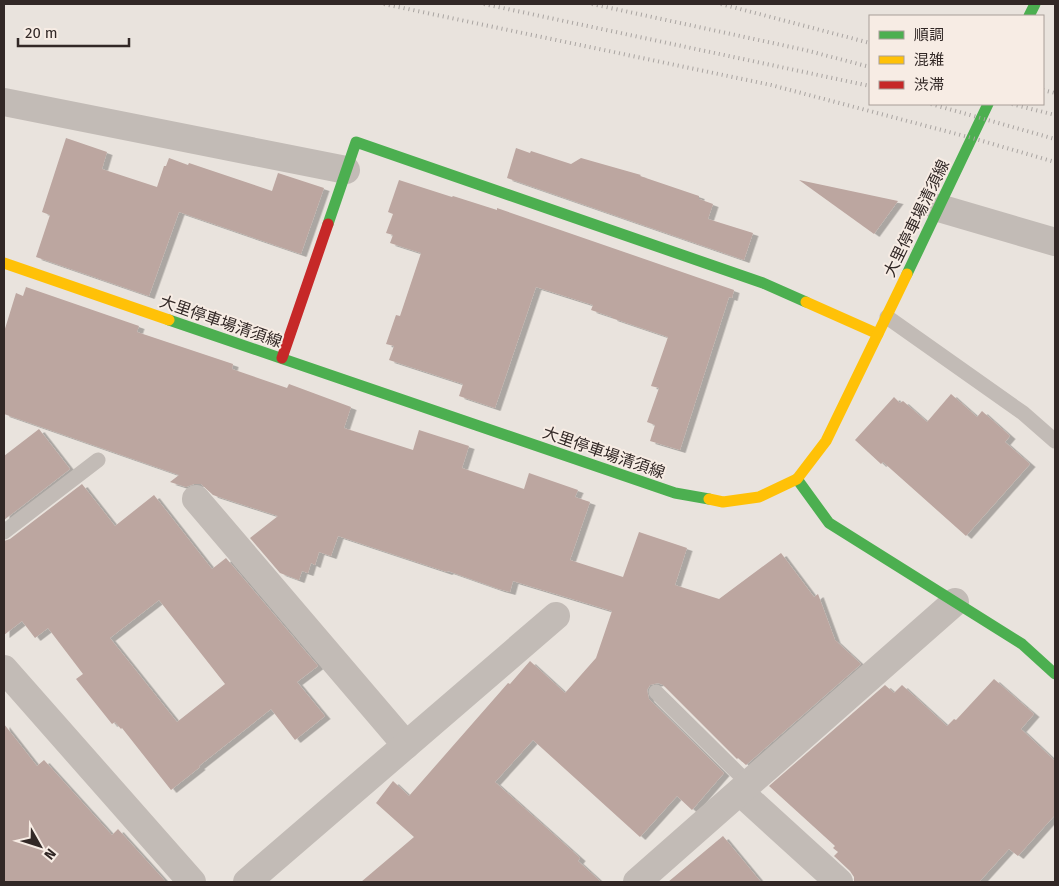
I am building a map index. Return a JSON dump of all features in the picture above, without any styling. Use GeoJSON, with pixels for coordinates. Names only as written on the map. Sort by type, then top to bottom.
{"type":"FeatureCollection","features":[{"type":"Feature","properties":{"kind":"main road","name":"大里停車場清須線"},"geometry":{"type":"LineString","coordinates":[[4,263],[675,493],[724,502],[759,497],[797,479],[826,441],[940,208],[988,105]]}},
{"type":"Feature","properties":{"kind":"main road"},"geometry":{"type":"LineString","coordinates":[[282,358],[356,142],[763,283],[878,334]]}},
{"type":"Feature","properties":{"kind":"main road"},"geometry":{"type":"LineString","coordinates":[[797,479],[829,523],[1022,644],[1055,674]]}},
{"type":"Feature","properties":{"kind":"street"},"geometry":{"type":"LineString","coordinates":[[4,102],[346,170]]}},
{"type":"Feature","properties":{"kind":"street"},"geometry":{"type":"LineString","coordinates":[[940,208],[1055,242]]}},
{"type":"Feature","properties":{"kind":"street"},"geometry":{"type":"LineString","coordinates":[[196,500],[406,745]]}},
{"type":"Feature","properties":{"kind":"street"},"geometry":{"type":"LineString","coordinates":[[637,882],[955,602]]}},
{"type":"Feature","properties":{"kind":"street"},"geometry":{"type":"LineString","coordinates":[[247,882],[556,616]]}},
{"type":"Feature","properties":{"kind":"street"},"geometry":{"type":"LineString","coordinates":[[4,669],[192,882]]}},
{"type":"Feature","properties":{"kind":"street"},"geometry":{"type":"LineString","coordinates":[[744,788],[838,882]]}},
{"type":"Feature","properties":{"kind":"lane"},"geometry":{"type":"LineString","coordinates":[[887,317],[1023,413],[1055,441]]}},
{"type":"Feature","properties":{"kind":"lane"},"geometry":{"type":"LineString","coordinates":[[4,532],[98,460]]}},
{"type":"Feature","properties":{"kind":"lane"},"geometry":{"type":"LineString","coordinates":[[656,692],[744,788]]}},
{"type":"Feature","properties":{"kind":"building"},"geometry":{"type":"Polygon","coordinates":[[[66,138],[107,152],[102,169],[157,187],[164,166],[166,166],[169,158],[272,191],[278,173],[324,188],[301,254],[179,212],[149,296],[36,257],[50,215],[42,212],[66,138]]]}},
{"type":"Feature","properties":{"kind":"building"},"geometry":{"type":"Polygon","coordinates":[[[516,148],[571,164],[581,158],[641,175],[699,196],[699,199],[713,204],[708,219],[753,233],[744,260],[507,178],[516,148]]]}},
{"type":"Feature","properties":{"kind":"building"},"geometry":{"type":"Polygon","coordinates":[[[399,180],[497,210],[497,208],[734,290],[732,298],[729,297],[680,450],[650,441],[655,425],[647,422],[659,388],[651,386],[668,337],[591,310],[593,305],[536,287],[495,408],[459,396],[463,384],[389,360],[394,346],[386,344],[396,315],[400,316],[421,253],[390,243],[393,235],[386,233],[393,214],[388,212],[399,180]]]}},
{"type":"Feature","properties":{"kind":"building"},"geometry":{"type":"Polygon","coordinates":[[[799,180],[898,201],[874,234],[799,180]]]}},
{"type":"Feature","properties":{"kind":"building"},"geometry":{"type":"Polygon","coordinates":[[[26,287],[139,326],[137,332],[233,364],[232,369],[287,388],[289,384],[351,407],[344,428],[413,450],[419,430],[469,446],[462,468],[524,489],[529,473],[578,490],[575,497],[590,502],[570,560],[623,577],[639,532],[687,548],[675,585],[719,599],[781,553],[814,597],[818,594],[835,640],[861,664],[746,765],[737,759],[663,685],[658,683],[650,685],[647,690],[649,699],[724,773],[692,810],[677,796],[640,837],[533,740],[495,782],[580,858],[578,861],[601,882],[361,882],[414,837],[376,803],[393,781],[409,796],[508,683],[510,684],[530,661],[565,693],[596,658],[612,611],[513,581],[510,592],[499,589],[338,536],[331,556],[319,552],[315,565],[311,563],[308,573],[302,571],[299,580],[280,573],[250,538],[278,516],[213,495],[201,484],[186,487],[170,482],[179,475],[4,414],[4,332],[16,293],[23,296],[26,287]]]}},
{"type":"Feature","properties":{"kind":"building"},"geometry":{"type":"Polygon","coordinates":[[[951,394],[977,417],[982,411],[1010,436],[1005,442],[1030,464],[966,536],[883,462],[881,464],[855,440],[894,397],[900,403],[903,401],[927,422],[951,394]]]}},
{"type":"Feature","properties":{"kind":"building"},"geometry":{"type":"Polygon","coordinates":[[[39,429],[70,469],[4,520],[4,456],[39,429]]]}},
{"type":"Feature","properties":{"kind":"building"},"geometry":{"type":"Polygon","coordinates":[[[82,484],[115,526],[154,495],[212,569],[226,558],[318,666],[297,682],[325,716],[295,740],[271,709],[171,790],[122,728],[115,722],[112,724],[76,679],[83,674],[48,628],[35,638],[22,621],[4,635],[4,541],[10,539],[82,484]],[[159,600],[110,638],[177,722],[225,684],[159,600]]]}},
{"type":"Feature","properties":{"kind":"building"},"geometry":{"type":"Polygon","coordinates":[[[994,679],[1034,714],[1021,729],[1055,761],[1055,815],[1018,856],[1009,849],[979,882],[854,882],[854,877],[850,871],[834,856],[838,852],[833,848],[835,846],[769,786],[885,685],[894,693],[902,685],[947,726],[954,719],[956,720],[994,679]]]}},
{"type":"Feature","properties":{"kind":"building"},"geometry":{"type":"Polygon","coordinates":[[[4,724],[37,766],[44,760],[112,835],[118,829],[166,882],[4,882],[4,724]]]}},
{"type":"Feature","properties":{"kind":"building"},"geometry":{"type":"Polygon","coordinates":[[[723,836],[761,882],[668,882],[723,836]]]}},
{"type":"Feature","properties":{"kind":"railway"},"geometry":{"type":"LineString","coordinates":[[384,4],[771,85],[1055,162]]}},
{"type":"Feature","properties":{"kind":"railway"},"geometry":{"type":"LineString","coordinates":[[484,4],[869,86]]}},
{"type":"Feature","properties":{"kind":"railway"},"geometry":{"type":"LineString","coordinates":[[592,4],[805,50],[869,67]]}},
{"type":"Feature","properties":{"kind":"railway"},"geometry":{"type":"LineString","coordinates":[[721,4],[869,43]]}},
{"type":"Feature","properties":{"kind":"railway"},"geometry":{"type":"LineString","coordinates":[[1044,90],[1055,93]]}},
{"type":"Feature","properties":{"kind":"railway"},"geometry":{"type":"LineString","coordinates":[[935,105],[1055,139]]}},
{"type":"Feature","properties":{"kind":"railway"},"geometry":{"type":"LineString","coordinates":[[1016,105],[1055,115]]}},
{"type":"Feature","properties":{"kind":"traffic: fast"},"geometry":{"type":"LineString","coordinates":[[1030,15],[1035,4]]}},
{"type":"Feature","properties":{"kind":"traffic: fast"},"geometry":{"type":"LineString","coordinates":[[907,274],[988,105]]}},
{"type":"Feature","properties":{"kind":"traffic: fast"},"geometry":{"type":"LineString","coordinates":[[328,224],[356,142],[763,283],[806,302]]}},
{"type":"Feature","properties":{"kind":"traffic: fast"},"geometry":{"type":"LineString","coordinates":[[169,320],[675,493],[709,499]]}},
{"type":"Feature","properties":{"kind":"traffic: fast"},"geometry":{"type":"LineString","coordinates":[[797,479],[829,523],[1022,644],[1055,674]]}},
{"type":"Feature","properties":{"kind":"traffic: slow"},"geometry":{"type":"LineString","coordinates":[[4,263],[169,320]]}},
{"type":"Feature","properties":{"kind":"traffic: slow"},"geometry":{"type":"LineString","coordinates":[[709,499],[723,502],[759,497],[797,479],[826,441],[907,274]]}},
{"type":"Feature","properties":{"kind":"traffic: slow"},"geometry":{"type":"LineString","coordinates":[[806,302],[878,334]]}},
{"type":"Feature","properties":{"kind":"traffic: jam"},"geometry":{"type":"LineString","coordinates":[[282,358],[328,224]]}}]}
